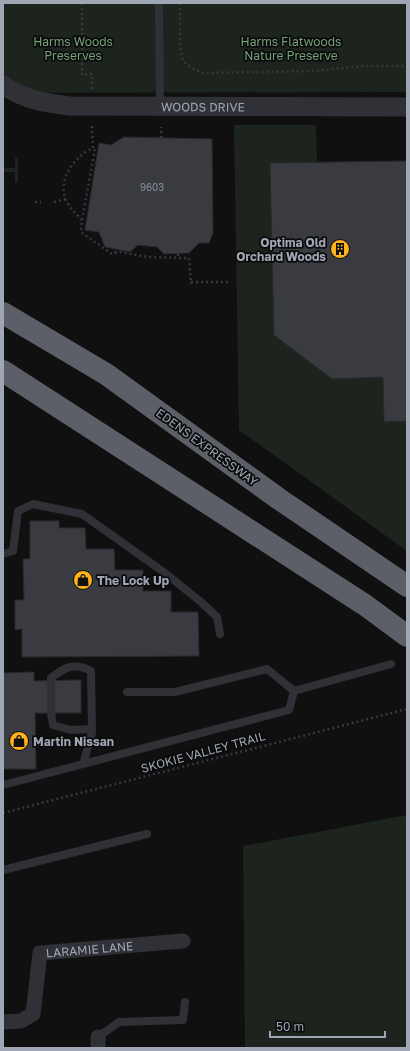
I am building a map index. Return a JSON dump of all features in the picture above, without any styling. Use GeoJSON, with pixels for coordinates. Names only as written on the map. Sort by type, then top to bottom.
{"type":"FeatureCollection","features":[{"type":"Feature","properties":{"kind":"highway","name":"EDENS EXPRESSWAY"},"geometry":{"type":"LineString","coordinates":[[3,313],[106,374],[279,499],[407,586]]}},
{"type":"Feature","properties":{"kind":"highway"},"geometry":{"type":"LineString","coordinates":[[3,371],[365,605],[407,636]]}},
{"type":"Feature","properties":{"kind":"street","name":"WOODS DRIVE"},"geometry":{"type":"LineString","coordinates":[[3,85],[19,95],[46,103],[70,106],[407,107]]}},
{"type":"Feature","properties":{"kind":"street","name":"LARAMIE LANE"},"geometry":{"type":"LineString","coordinates":[[3,1022],[22,1021],[33,1014],[40,953],[183,941]]}},
{"type":"Feature","properties":{"kind":"lane"},"geometry":{"type":"LineString","coordinates":[[159,3],[160,106]]}},
{"type":"Feature","properties":{"kind":"lane"},"geometry":{"type":"LineString","coordinates":[[3,554],[13,551],[18,511],[33,504],[82,514],[165,573],[201,602],[217,616],[220,634]]}},
{"type":"Feature","properties":{"kind":"lane"},"geometry":{"type":"LineString","coordinates":[[294,691],[391,664]]}},
{"type":"Feature","properties":{"kind":"lane"},"geometry":{"type":"LineString","coordinates":[[84,764],[92,729],[91,671],[82,666],[65,667],[50,678],[51,713],[53,725],[71,730],[92,729]]}},
{"type":"Feature","properties":{"kind":"lane"},"geometry":{"type":"LineString","coordinates":[[127,692],[175,692],[268,669],[294,691]]}},
{"type":"Feature","properties":{"kind":"lane"},"geometry":{"type":"LineString","coordinates":[[3,785],[289,710],[294,691]]}},
{"type":"Feature","properties":{"kind":"lane"},"geometry":{"type":"LineString","coordinates":[[3,870],[147,834]]}},
{"type":"Feature","properties":{"kind":"lane"},"geometry":{"type":"LineString","coordinates":[[98,1042],[119,1022],[183,1020],[185,1002]]}},
{"type":"Feature","properties":{"kind":"path"},"geometry":{"type":"LineString","coordinates":[[82,3],[82,75],[92,74],[92,91]]}},
{"type":"Feature","properties":{"kind":"path"},"geometry":{"type":"LineString","coordinates":[[180,3],[181,50],[184,61],[193,69],[203,73],[312,71],[364,66],[407,66]]}},
{"type":"Feature","properties":{"kind":"path"},"geometry":{"type":"LineString","coordinates":[[92,126],[93,148],[96,149],[81,232],[112,254],[189,258],[191,283],[228,282]]}},
{"type":"Feature","properties":{"kind":"path"},"geometry":{"type":"LineString","coordinates":[[160,138],[161,127]]}},
{"type":"Feature","properties":{"kind":"path"},"geometry":{"type":"LineString","coordinates":[[82,220],[74,212],[66,199],[65,180],[76,159],[84,152],[93,148]]}},
{"type":"Feature","properties":{"kind":"path"},"geometry":{"type":"LineString","coordinates":[[54,202],[66,199]]}},
{"type":"Feature","properties":{"kind":"path"},"geometry":{"type":"LineString","coordinates":[[34,202],[41,202]]}},
{"type":"Feature","properties":{"kind":"path"},"geometry":{"type":"LineString","coordinates":[[115,253],[116,249]]}},
{"type":"Feature","properties":{"kind":"path","name":"SKOKIE VALLEY TRAIL"},"geometry":{"type":"LineString","coordinates":[[3,813],[407,709]]}},
{"type":"Feature","properties":{"kind":"green space","name":"Harms Woods Preserves"},"geometry":{"type":"Polygon","coordinates":[[[3,3],[407,3],[407,92],[3,93],[3,3]]]}},
{"type":"Feature","properties":{"kind":"green space"},"geometry":{"type":"Polygon","coordinates":[[[234,125],[316,125],[317,162],[270,163],[274,334],[332,379],[383,377],[384,422],[407,421],[407,551],[239,430],[234,125]]]}},
{"type":"Feature","properties":{"kind":"green space"},"geometry":{"type":"Polygon","coordinates":[[[17,157],[18,183],[15,182],[15,172],[3,172],[3,168],[15,168],[15,158],[17,157]]]}},
{"type":"Feature","properties":{"kind":"green space"},"geometry":{"type":"Polygon","coordinates":[[[407,815],[407,1048],[245,1048],[243,846],[407,815]]]}},
{"type":"Feature","properties":{"kind":"building"},"geometry":{"type":"Polygon","coordinates":[[[124,137],[212,139],[213,233],[209,243],[199,243],[189,253],[164,254],[157,247],[138,245],[130,252],[105,247],[99,232],[85,230],[99,143],[111,145],[124,137]]]}},
{"type":"Feature","properties":{"kind":"building","name":"Optima Old Orchard Woods"},"geometry":{"type":"Polygon","coordinates":[[[407,161],[407,421],[384,422],[383,377],[332,379],[274,335],[270,163],[407,161]]]}},
{"type":"Feature","properties":{"kind":"building","name":"The Lock Up"},"geometry":{"type":"Polygon","coordinates":[[[30,521],[59,521],[59,528],[85,528],[86,549],[114,549],[115,570],[143,570],[143,591],[171,591],[171,612],[198,612],[199,656],[22,657],[22,629],[15,630],[15,600],[24,600],[23,559],[30,559],[30,521]]]}},
{"type":"Feature","properties":{"kind":"building","name":"Martin Nissan"},"geometry":{"type":"Polygon","coordinates":[[[34,672],[34,681],[81,680],[81,713],[35,713],[36,769],[3,769],[3,673],[34,672]]]}},
{"type":"Feature","properties":{"kind":"place","name":"Optima Old Orchard Woods"},"geometry":{"type":"Point","coordinates":[340,249]}},
{"type":"Feature","properties":{"kind":"place","name":"The Lock Up"},"geometry":{"type":"Point","coordinates":[83,580]}},
{"type":"Feature","properties":{"kind":"place","name":"Martin Nissan"},"geometry":{"type":"Point","coordinates":[19,741]}},
{"type":"Feature","properties":{"kind":"park label","name":"Harms Flatwoods Nature Preserve"},"geometry":{"type":"Point","coordinates":[291,48]}}]}
